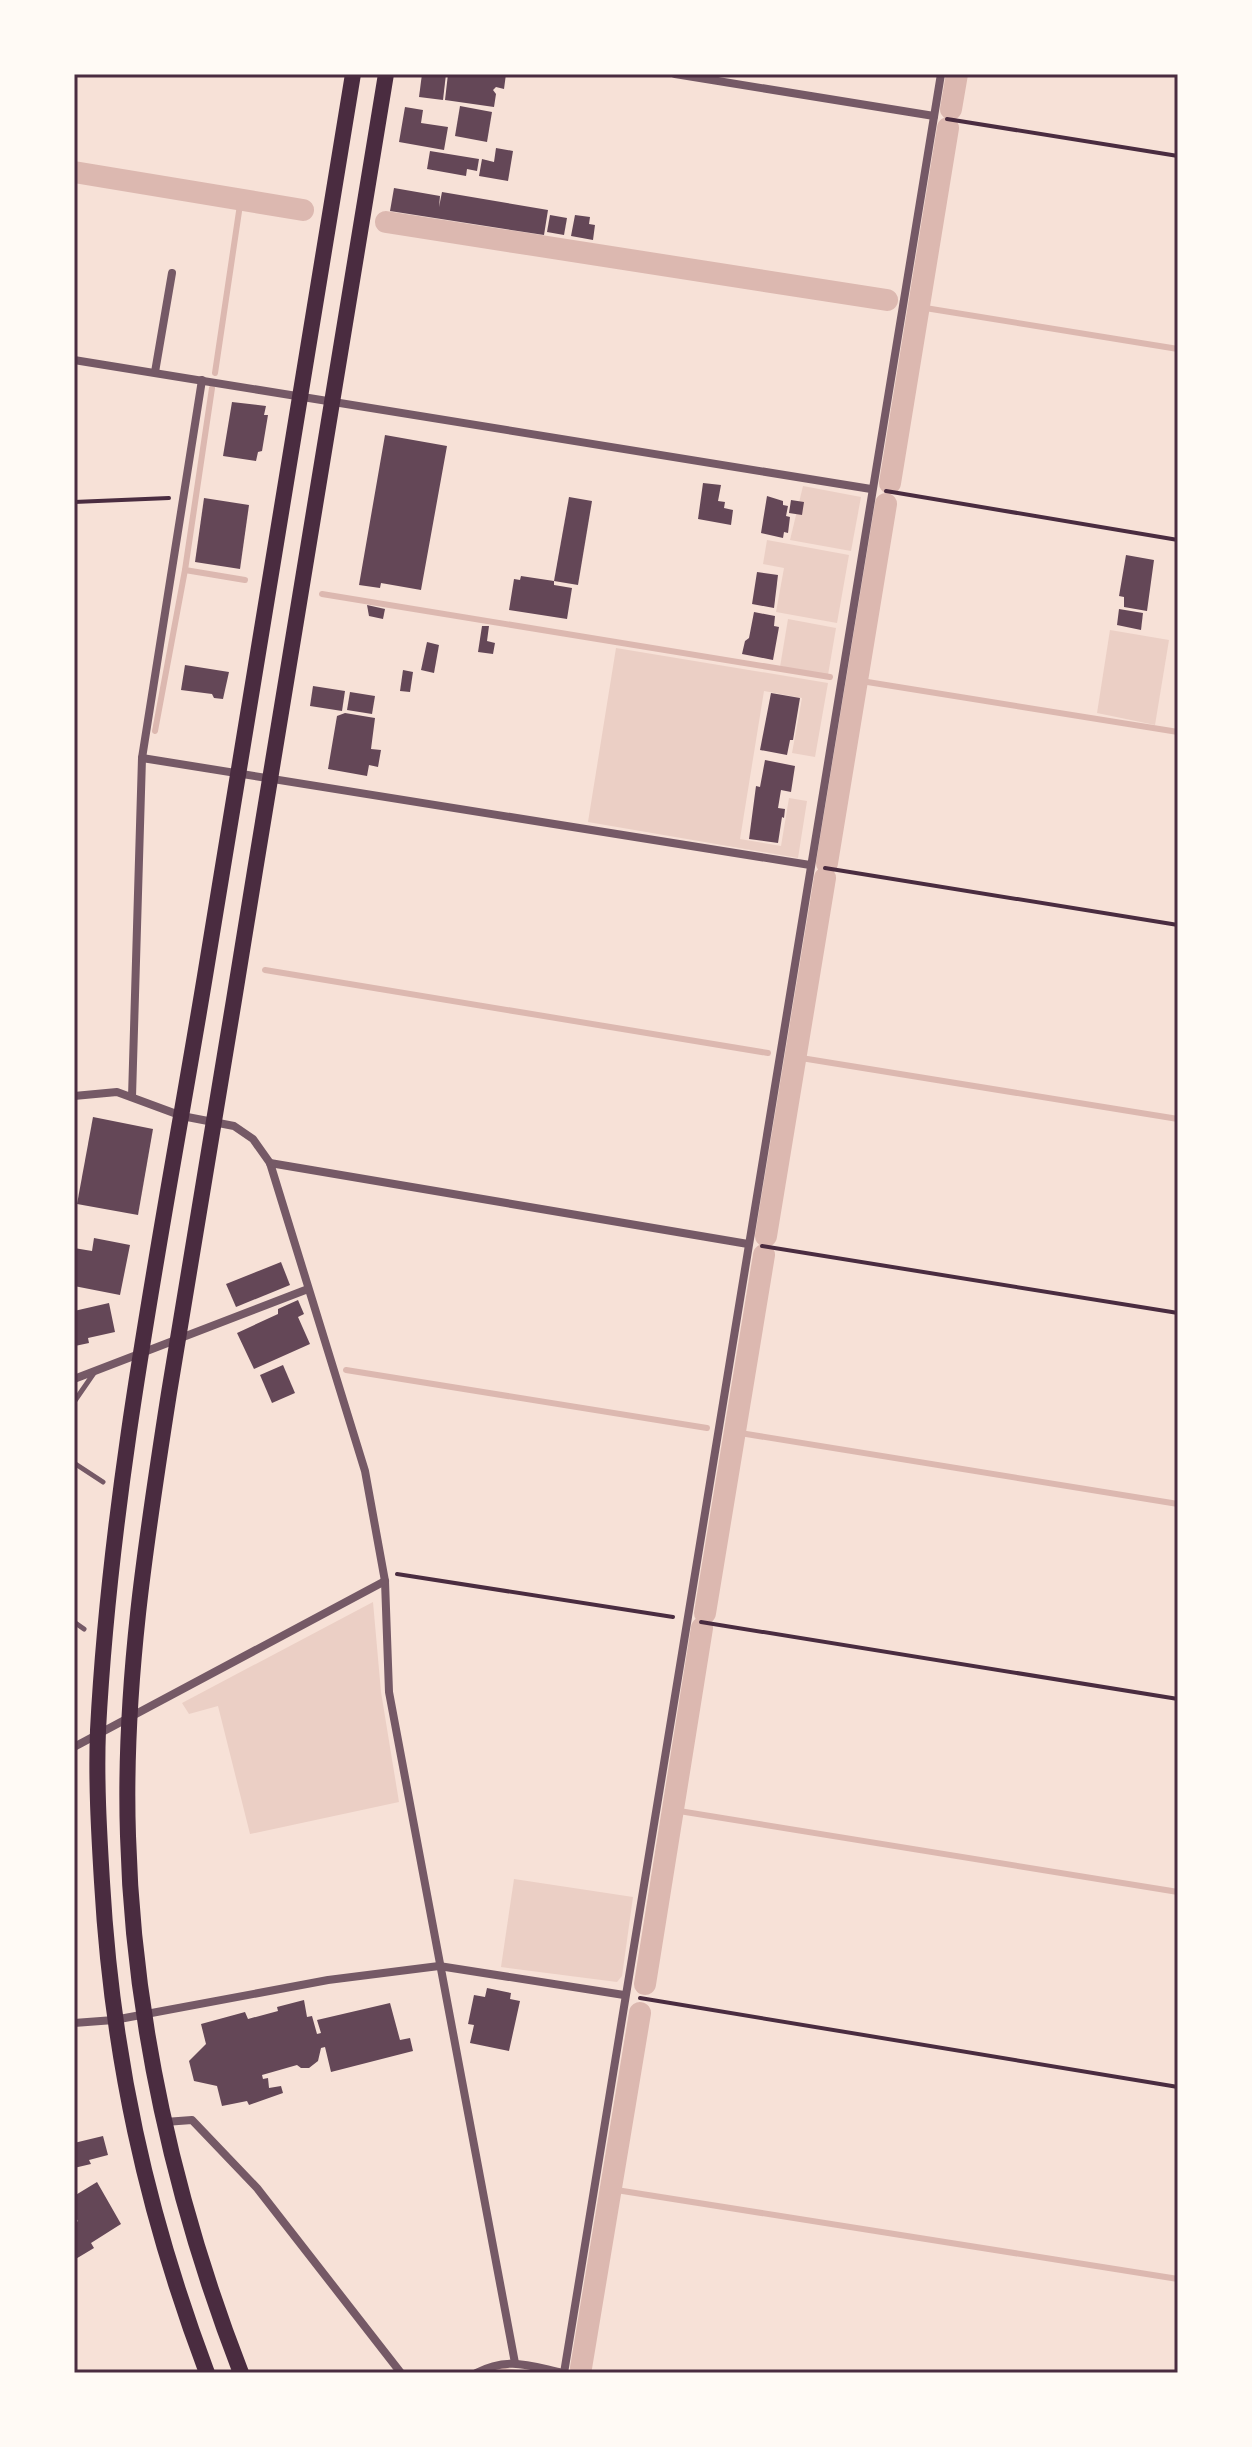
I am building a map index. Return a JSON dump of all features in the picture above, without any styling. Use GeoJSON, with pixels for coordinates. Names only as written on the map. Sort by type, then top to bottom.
{"type":"FeatureCollection","features":[{"type":"Feature","properties":{"kind":"main road"},"geometry":{"type":"LineString","coordinates":[[207,2373],[170,2269],[149,2197],[114,2020],[106,1956],[98,1735],[111,1570],[143,1351],[353,74]]}},
{"type":"Feature","properties":{"kind":"main road"},"geometry":{"type":"LineString","coordinates":[[241,2373],[199,2257],[165,2122],[145,2014],[128,1840],[130,1718],[142,1566],[386,74]]}},
{"type":"Feature","properties":{"kind":"street"},"geometry":{"type":"LineString","coordinates":[[675,74],[934,116]]}},
{"type":"Feature","properties":{"kind":"street"},"geometry":{"type":"LineString","coordinates":[[476,2373],[496,2363],[515,2363],[564,2373],[941,74]]}},
{"type":"Feature","properties":{"kind":"street"},"geometry":{"type":"LineString","coordinates":[[155,372],[172,273]]}},
{"type":"Feature","properties":{"kind":"street"},"geometry":{"type":"LineString","coordinates":[[74,360],[871,489]]}},
{"type":"Feature","properties":{"kind":"street"},"geometry":{"type":"LineString","coordinates":[[132,1097],[142,758],[202,380]]}},
{"type":"Feature","properties":{"kind":"street"},"geometry":{"type":"LineString","coordinates":[[142,758],[810,865]]}},
{"type":"Feature","properties":{"kind":"street"},"geometry":{"type":"LineString","coordinates":[[74,1096],[117,1092],[182,1116],[234,1126],[253,1139],[270,1163],[365,1471],[385,1581],[389,1692],[515,2363]]}},
{"type":"Feature","properties":{"kind":"street"},"geometry":{"type":"LineString","coordinates":[[270,1163],[748,1244]]}},
{"type":"Feature","properties":{"kind":"street"},"geometry":{"type":"LineString","coordinates":[[74,1379],[308,1289]]}},
{"type":"Feature","properties":{"kind":"street"},"geometry":{"type":"LineString","coordinates":[[74,1747],[385,1581]]}},
{"type":"Feature","properties":{"kind":"street"},"geometry":{"type":"LineString","coordinates":[[74,2023],[114,2020],[328,1980],[439,1966],[624,1995]]}},
{"type":"Feature","properties":{"kind":"street"},"geometry":{"type":"LineString","coordinates":[[165,2122],[192,2120],[257,2188],[401,2373]]}},
{"type":"Feature","properties":{"kind":"lane"},"geometry":{"type":"LineString","coordinates":[[74,1402],[96,1370]]}},
{"type":"Feature","properties":{"kind":"lane"},"geometry":{"type":"LineString","coordinates":[[74,1463],[103,1482]]}},
{"type":"Feature","properties":{"kind":"lane"},"geometry":{"type":"LineString","coordinates":[[74,1622],[84,1629]]}},
{"type":"Feature","properties":{"kind":"path"},"geometry":{"type":"LineString","coordinates":[[934,116],[1178,156]]}},
{"type":"Feature","properties":{"kind":"path"},"geometry":{"type":"LineString","coordinates":[[871,489],[1178,540]]}},
{"type":"Feature","properties":{"kind":"path"},"geometry":{"type":"LineString","coordinates":[[74,502],[184,497]]}},
{"type":"Feature","properties":{"kind":"path"},"geometry":{"type":"LineString","coordinates":[[810,865],[1178,925]]}},
{"type":"Feature","properties":{"kind":"path"},"geometry":{"type":"LineString","coordinates":[[748,1244],[1178,1313]]}},
{"type":"Feature","properties":{"kind":"path"},"geometry":{"type":"LineString","coordinates":[[385,1581],[399,1573],[1178,1699]]}},
{"type":"Feature","properties":{"kind":"path"},"geometry":{"type":"LineString","coordinates":[[624,1995],[1178,2087]]}},
{"type":"Feature","properties":{"kind":"shaded area"},"geometry":{"type":"Polygon","coordinates":[[[803,486],[861,497],[851,551],[790,540],[803,486]]]}},
{"type":"Feature","properties":{"kind":"shaded area"},"geometry":{"type":"Polygon","coordinates":[[[767,540],[849,555],[837,623],[776,612],[784,568],[763,564],[767,540]]]}},
{"type":"Feature","properties":{"kind":"shaded area"},"geometry":{"type":"Polygon","coordinates":[[[788,619],[836,628],[828,675],[780,667],[788,619]]]}},
{"type":"Feature","properties":{"kind":"shaded area"},"geometry":{"type":"Polygon","coordinates":[[[1110,630],[1169,640],[1155,725],[1097,713],[1110,630]]]}},
{"type":"Feature","properties":{"kind":"shaded area"},"geometry":{"type":"Polygon","coordinates":[[[616,648],[828,683],[815,757],[792,753],[802,698],[764,691],[740,839],[781,846],[789,798],[807,801],[798,858],[588,822],[616,648]]]}},
{"type":"Feature","properties":{"kind":"shaded area"},"geometry":{"type":"Polygon","coordinates":[[[373,1602],[381,1692],[399,1802],[250,1834],[218,1706],[189,1714],[182,1703],[373,1602]]]}},
{"type":"Feature","properties":{"kind":"shaded area"},"geometry":{"type":"Polygon","coordinates":[[[514,1879],[633,1897],[622,1976],[617,1982],[501,1967],[514,1879]]]}},
{"type":"Feature","properties":{"kind":"building"},"geometry":{"type":"Polygon","coordinates":[[[422,74],[446,74],[443,100],[419,97],[422,74]]]}},
{"type":"Feature","properties":{"kind":"building"},"geometry":{"type":"Polygon","coordinates":[[[448,74],[506,74],[504,89],[496,87],[493,90],[496,94],[494,107],[445,100],[448,74]]]}},
{"type":"Feature","properties":{"kind":"building"},"geometry":{"type":"Polygon","coordinates":[[[460,106],[492,112],[487,142],[455,136],[460,106]]]}},
{"type":"Feature","properties":{"kind":"building"},"geometry":{"type":"Polygon","coordinates":[[[405,107],[423,110],[421,123],[448,127],[444,150],[399,142],[405,107]]]}},
{"type":"Feature","properties":{"kind":"building"},"geometry":{"type":"Polygon","coordinates":[[[496,148],[513,151],[508,181],[479,176],[482,159],[494,162],[496,148]]]}},
{"type":"Feature","properties":{"kind":"building"},"geometry":{"type":"Polygon","coordinates":[[[430,151],[479,159],[477,171],[467,169],[466,176],[427,169],[430,151]]]}},
{"type":"Feature","properties":{"kind":"building"},"geometry":{"type":"Polygon","coordinates":[[[394,188],[440,196],[439,207],[442,192],[548,210],[544,235],[390,211],[394,188]]]}},
{"type":"Feature","properties":{"kind":"building"},"geometry":{"type":"Polygon","coordinates":[[[550,215],[567,218],[564,235],[547,232],[550,215]]]}},
{"type":"Feature","properties":{"kind":"building"},"geometry":{"type":"Polygon","coordinates":[[[575,215],[590,217],[589,224],[595,225],[593,240],[571,236],[575,215]]]}},
{"type":"Feature","properties":{"kind":"building"},"geometry":{"type":"Polygon","coordinates":[[[232,402],[266,406],[264,415],[268,415],[262,451],[258,452],[256,461],[223,456],[232,402]]]}},
{"type":"Feature","properties":{"kind":"building"},"geometry":{"type":"Polygon","coordinates":[[[385,435],[447,446],[421,590],[381,583],[380,588],[359,585],[385,435]]]}},
{"type":"Feature","properties":{"kind":"building"},"geometry":{"type":"Polygon","coordinates":[[[703,483],[721,485],[718,501],[725,502],[724,508],[733,510],[731,525],[698,519],[703,483]]]}},
{"type":"Feature","properties":{"kind":"building"},"geometry":{"type":"Polygon","coordinates":[[[767,496],[788,506],[788,533],[784,532],[783,538],[761,533],[767,496]]]}},
{"type":"Feature","properties":{"kind":"building"},"geometry":{"type":"Polygon","coordinates":[[[569,497],[592,501],[578,585],[554,581],[569,497]]]}},
{"type":"Feature","properties":{"kind":"building"},"geometry":{"type":"Polygon","coordinates":[[[204,498],[249,505],[240,569],[195,562],[204,498]]]}},
{"type":"Feature","properties":{"kind":"building"},"geometry":{"type":"Polygon","coordinates":[[[791,500],[804,502],[802,515],[789,513],[791,500]]]}},
{"type":"Feature","properties":{"kind":"building"},"geometry":{"type":"Polygon","coordinates":[[[1126,555],[1154,560],[1147,611],[1124,607],[1124,597],[1119,596],[1126,555]]]}},
{"type":"Feature","properties":{"kind":"building"},"geometry":{"type":"Polygon","coordinates":[[[757,572],[778,575],[774,608],[752,604],[757,572]]]}},
{"type":"Feature","properties":{"kind":"building"},"geometry":{"type":"Polygon","coordinates":[[[521,576],[554,581],[554,585],[572,588],[567,619],[509,610],[514,579],[520,580],[521,576]]]}},
{"type":"Feature","properties":{"kind":"building"},"geometry":{"type":"Polygon","coordinates":[[[367,605],[385,609],[383,619],[369,616],[367,605]]]}},
{"type":"Feature","properties":{"kind":"building"},"geometry":{"type":"Polygon","coordinates":[[[1119,609],[1143,613],[1141,630],[1117,625],[1119,609]]]}},
{"type":"Feature","properties":{"kind":"building"},"geometry":{"type":"Polygon","coordinates":[[[754,612],[775,616],[774,626],[779,627],[773,660],[742,654],[754,612]]]}},
{"type":"Feature","properties":{"kind":"building"},"geometry":{"type":"Polygon","coordinates":[[[482,626],[489,626],[487,641],[495,643],[493,654],[478,652],[482,626]]]}},
{"type":"Feature","properties":{"kind":"building"},"geometry":{"type":"Polygon","coordinates":[[[427,642],[439,645],[434,673],[421,670],[427,642]]]}},
{"type":"Feature","properties":{"kind":"building"},"geometry":{"type":"Polygon","coordinates":[[[185,665],[229,672],[223,699],[214,698],[212,694],[181,690],[185,665]]]}},
{"type":"Feature","properties":{"kind":"building"},"geometry":{"type":"Polygon","coordinates":[[[403,670],[413,672],[410,692],[400,691],[403,670]]]}},
{"type":"Feature","properties":{"kind":"building"},"geometry":{"type":"Polygon","coordinates":[[[313,686],[345,691],[342,711],[310,706],[313,686]]]}},
{"type":"Feature","properties":{"kind":"building"},"geometry":{"type":"Polygon","coordinates":[[[350,692],[375,696],[372,714],[347,710],[350,692]]]}},
{"type":"Feature","properties":{"kind":"building"},"geometry":{"type":"Polygon","coordinates":[[[771,693],[800,698],[793,740],[790,740],[787,755],[760,750],[771,693]]]}},
{"type":"Feature","properties":{"kind":"building"},"geometry":{"type":"Polygon","coordinates":[[[345,713],[375,718],[371,749],[381,750],[378,767],[369,765],[367,776],[328,769],[337,716],[345,713]]]}},
{"type":"Feature","properties":{"kind":"building"},"geometry":{"type":"Polygon","coordinates":[[[765,760],[795,766],[791,792],[781,790],[778,808],[785,809],[778,843],[749,839],[756,786],[760,787],[765,760]]]}},
{"type":"Feature","properties":{"kind":"building"},"geometry":{"type":"Polygon","coordinates":[[[93,1117],[153,1129],[138,1215],[77,1204],[93,1117]]]}},
{"type":"Feature","properties":{"kind":"building"},"geometry":{"type":"Polygon","coordinates":[[[94,1238],[130,1245],[120,1295],[74,1286],[74,1248],[92,1251],[94,1238]]]}},
{"type":"Feature","properties":{"kind":"building"},"geometry":{"type":"Polygon","coordinates":[[[281,1262],[290,1285],[236,1307],[226,1284],[281,1262]]]}},
{"type":"Feature","properties":{"kind":"building"},"geometry":{"type":"Polygon","coordinates":[[[298,1300],[304,1314],[298,1317],[310,1344],[254,1369],[237,1333],[278,1314],[278,1309],[298,1300]]]}},
{"type":"Feature","properties":{"kind":"building"},"geometry":{"type":"Polygon","coordinates":[[[109,1303],[115,1332],[88,1338],[89,1343],[75,1346],[74,1311],[109,1303]]]}},
{"type":"Feature","properties":{"kind":"building"},"geometry":{"type":"Polygon","coordinates":[[[283,1365],[295,1393],[272,1403],[260,1375],[283,1365]]]}},
{"type":"Feature","properties":{"kind":"building"},"geometry":{"type":"Polygon","coordinates":[[[487,1988],[511,1993],[510,1999],[520,2001],[509,2051],[470,2043],[474,2025],[468,2024],[474,1995],[485,1997],[487,1988]]]}},
{"type":"Feature","properties":{"kind":"building"},"geometry":{"type":"Polygon","coordinates":[[[304,2000],[307,2017],[312,2016],[317,2034],[321,2033],[317,2020],[390,2003],[400,2040],[410,2038],[413,2051],[331,2072],[325,2047],[321,2048],[318,2061],[309,2068],[297,2065],[262,2075],[263,2079],[268,2078],[269,2088],[281,2086],[283,2093],[249,2105],[247,2101],[222,2106],[217,2086],[194,2081],[189,2061],[206,2044],[201,2024],[245,2012],[248,2019],[304,2000]]]}},
{"type":"Feature","properties":{"kind":"building"},"geometry":{"type":"Polygon","coordinates":[[[103,2136],[108,2155],[74,2168],[74,2143],[103,2136]]]}},
{"type":"Feature","properties":{"kind":"building"},"geometry":{"type":"Polygon","coordinates":[[[97,2182],[121,2224],[91,2243],[94,2248],[74,2260],[74,2224],[78,2221],[74,2215],[74,2196],[97,2182]]]}},
{"type":"Feature","properties":{"kind":"waterway"},"geometry":{"type":"LineString","coordinates":[[951,109],[957,74]]}},
{"type":"Feature","properties":{"kind":"waterway"},"geometry":{"type":"LineString","coordinates":[[890,483],[948,128]]}},
{"type":"Feature","properties":{"kind":"waterway"},"geometry":{"type":"LineString","coordinates":[[74,172],[303,210]]}},
{"type":"Feature","properties":{"kind":"waterway"},"geometry":{"type":"LineString","coordinates":[[215,373],[241,198]]}},
{"type":"Feature","properties":{"kind":"waterway"},"geometry":{"type":"LineString","coordinates":[[386,222],[887,300]]}},
{"type":"Feature","properties":{"kind":"waterway"},"geometry":{"type":"LineString","coordinates":[[919,307],[1178,349]]}},
{"type":"Feature","properties":{"kind":"waterway"},"geometry":{"type":"LineString","coordinates":[[155,731],[185,570],[212,388]]}},
{"type":"Feature","properties":{"kind":"waterway"},"geometry":{"type":"LineString","coordinates":[[827,863],[886,504]]}},
{"type":"Feature","properties":{"kind":"waterway"},"geometry":{"type":"LineString","coordinates":[[185,570],[245,580]]}},
{"type":"Feature","properties":{"kind":"waterway"},"geometry":{"type":"LineString","coordinates":[[322,594],[830,677]]}},
{"type":"Feature","properties":{"kind":"waterway"},"geometry":{"type":"LineString","coordinates":[[855,680],[1178,732]]}},
{"type":"Feature","properties":{"kind":"waterway"},"geometry":{"type":"LineString","coordinates":[[766,1236],[825,878]]}},
{"type":"Feature","properties":{"kind":"waterway"},"geometry":{"type":"LineString","coordinates":[[265,970],[768,1053]]}},
{"type":"Feature","properties":{"kind":"waterway"},"geometry":{"type":"LineString","coordinates":[[795,1057],[1178,1119]]}},
{"type":"Feature","properties":{"kind":"waterway"},"geometry":{"type":"LineString","coordinates":[[705,1613],[764,1255]]}},
{"type":"Feature","properties":{"kind":"waterway"},"geometry":{"type":"LineString","coordinates":[[346,1370],[707,1428]]}},
{"type":"Feature","properties":{"kind":"waterway"},"geometry":{"type":"LineString","coordinates":[[734,1432],[1178,1504]]}},
{"type":"Feature","properties":{"kind":"waterway"},"geometry":{"type":"LineString","coordinates":[[645,1984],[702,1628]]}},
{"type":"Feature","properties":{"kind":"waterway"},"geometry":{"type":"LineString","coordinates":[[673,1810],[1178,1892]]}},
{"type":"Feature","properties":{"kind":"waterway"},"geometry":{"type":"LineString","coordinates":[[581,2368],[640,2013]]}},
{"type":"Feature","properties":{"kind":"waterway"},"geometry":{"type":"LineString","coordinates":[[610,2189],[1178,2279]]}},
{"type":"Feature","properties":{"kind":"waterway"},"geometry":{"type":"LineString","coordinates":[[493,2373],[499,2370],[518,2373]]}}]}
